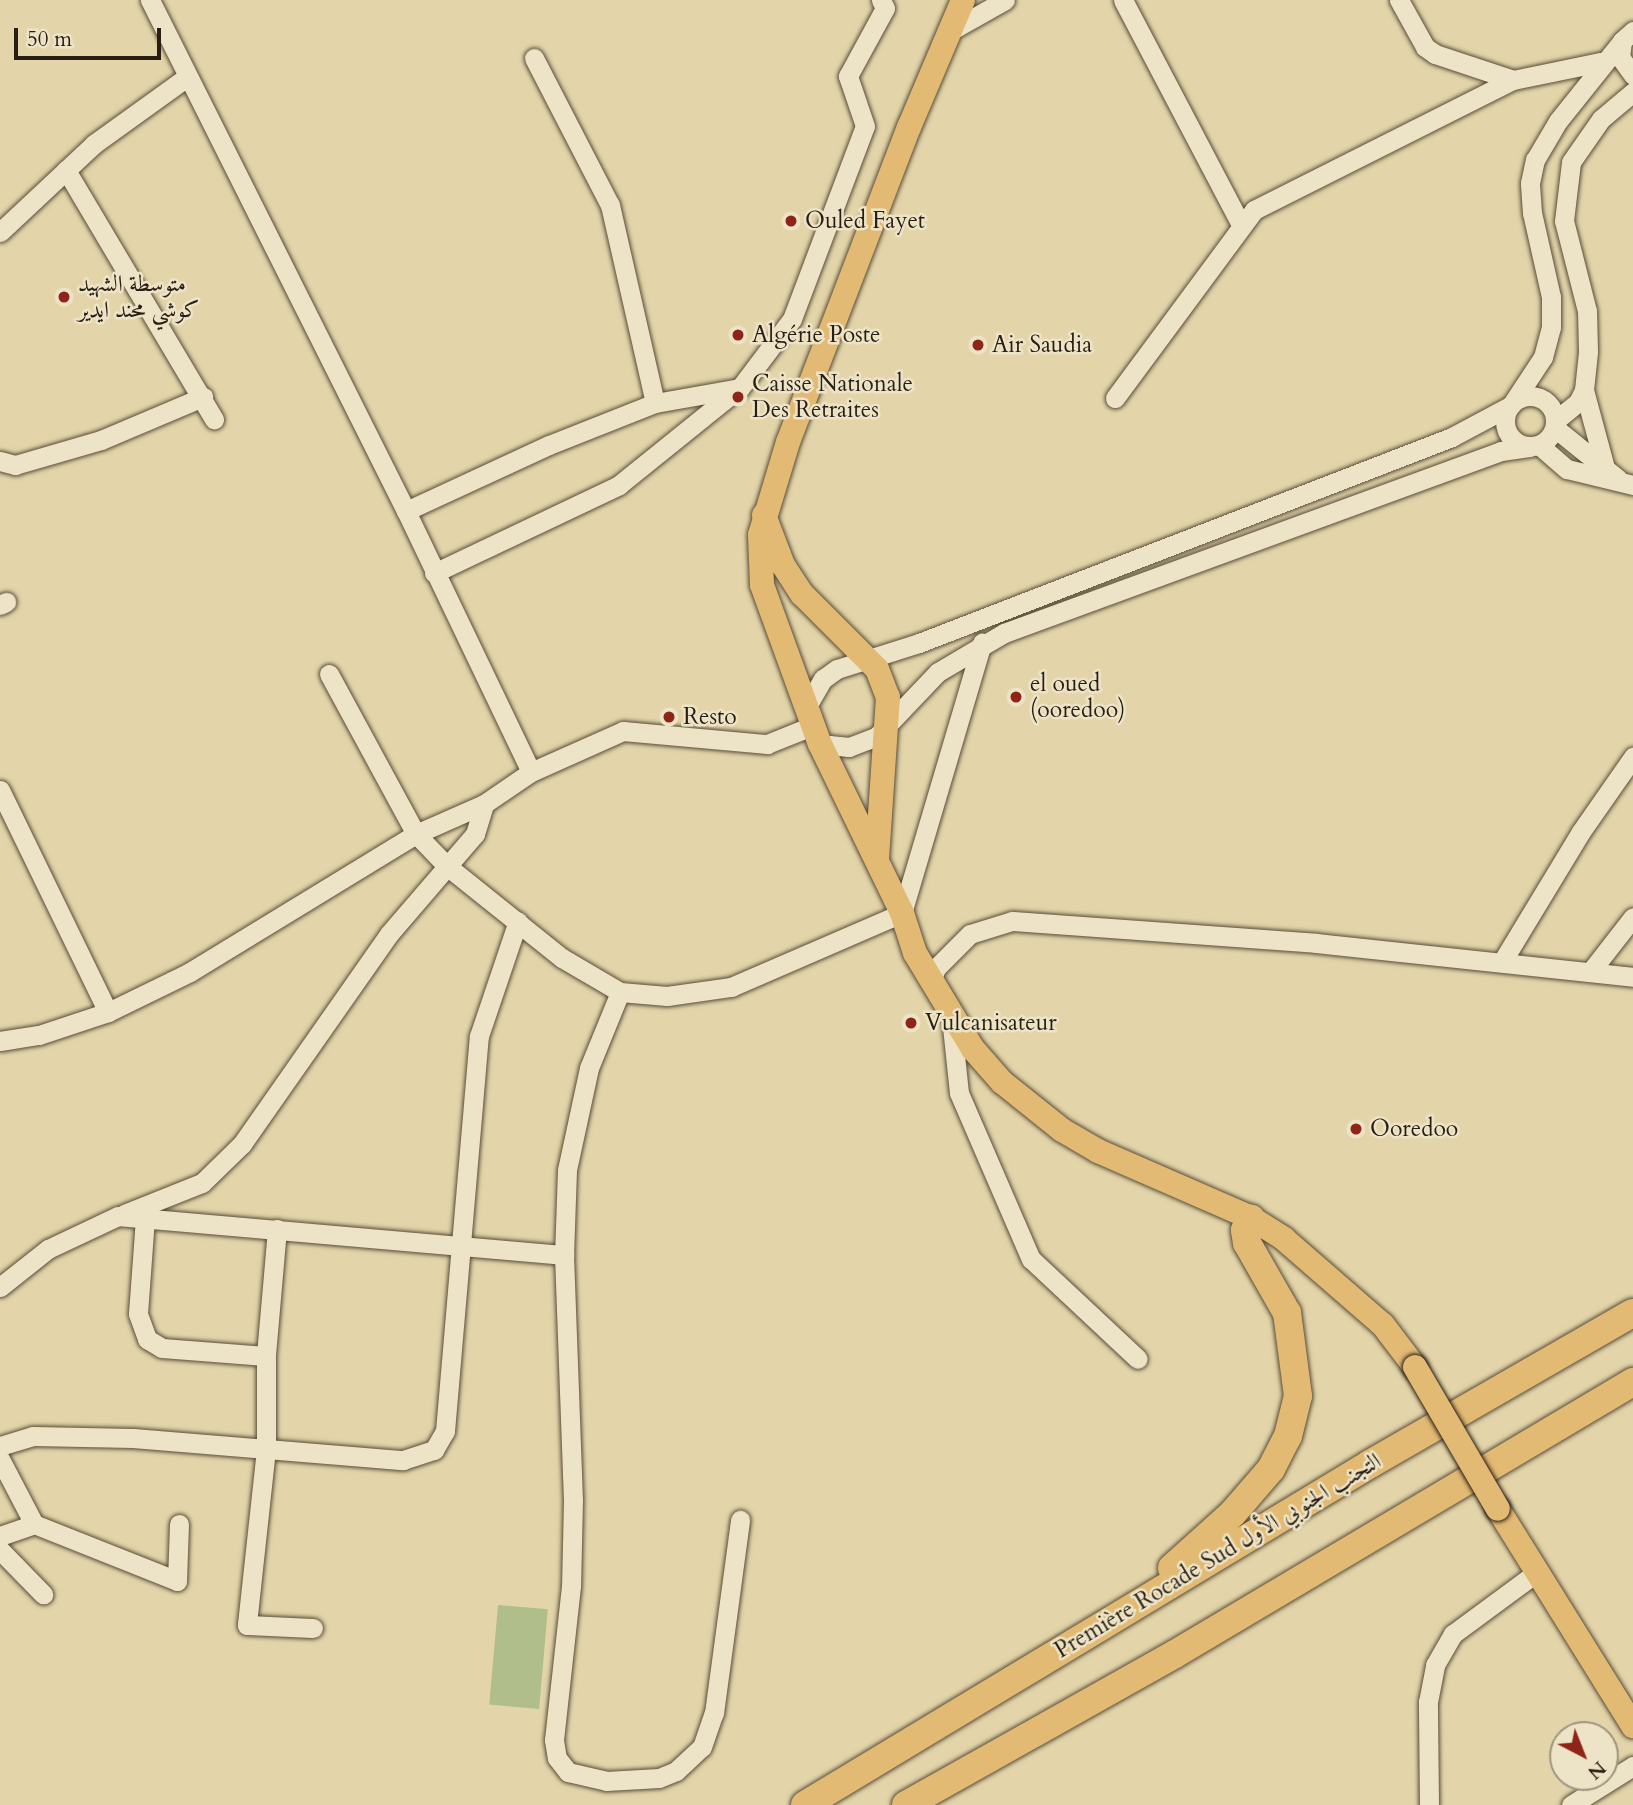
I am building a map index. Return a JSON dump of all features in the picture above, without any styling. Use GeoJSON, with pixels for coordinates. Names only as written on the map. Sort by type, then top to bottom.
{"type":"FeatureCollection","features":[{"type":"Feature","properties":{"kind":"highway"},"geometry":{"type":"LineString","coordinates":[[1124,1612],[1251,1495],[1288,1436],[1298,1396],[1295,1351],[1287,1313],[1246,1238],[1251,1218]]}},
{"type":"Feature","properties":{"kind":"highway","name":"Première Rocade Sud التجنب الجنوبي الأول"},"geometry":{"type":"LineString","coordinates":[[805,1805],[1124,1612],[1633,1312]]}},
{"type":"Feature","properties":{"kind":"highway"},"geometry":{"type":"LineString","coordinates":[[906,1805],[1175,1654],[1633,1382]]}},
{"type":"Feature","properties":{"kind":"main road"},"geometry":{"type":"LineString","coordinates":[[963,0],[909,127],[764,514],[759,551],[762,585],[813,726],[901,913],[915,953],[951,1017],[1002,1082],[1062,1130],[1098,1151],[1251,1218],[1284,1239],[1347,1290],[1383,1325],[1415,1367],[1498,1509],[1633,1726]]}},
{"type":"Feature","properties":{"kind":"main road"},"geometry":{"type":"LineString","coordinates":[[764,514],[783,565],[802,594],[867,658],[888,697],[889,726],[879,795],[877,863]]}},
{"type":"Feature","properties":{"kind":"street"},"geometry":{"type":"LineString","coordinates":[[150,0],[406,511],[531,772]]}},
{"type":"Feature","properties":{"kind":"street"},"geometry":{"type":"LineString","coordinates":[[434,573],[619,485],[740,388],[792,319],[865,127],[848,76],[885,8],[881,0]]}},
{"type":"Feature","properties":{"kind":"street"},"geometry":{"type":"LineString","coordinates":[[950,31],[1005,0]]}},
{"type":"Feature","properties":{"kind":"street"},"geometry":{"type":"LineString","coordinates":[[1123,0],[1241,225]]}},
{"type":"Feature","properties":{"kind":"street"},"geometry":{"type":"LineString","coordinates":[[1399,0],[1425,47],[1435,54],[1513,80]]}},
{"type":"Feature","properties":{"kind":"street"},"geometry":{"type":"LineString","coordinates":[[1627,483],[1567,470],[1535,446],[1509,437],[1504,421],[1512,403],[1543,357],[1550,327],[1551,297],[1532,214],[1530,183],[1535,160],[1601,62],[1630,33]]}},
{"type":"Feature","properties":{"kind":"street"},"geometry":{"type":"LineString","coordinates":[[1630,33],[1620,57],[1633,75]]}},
{"type":"Feature","properties":{"kind":"street"},"geometry":{"type":"LineString","coordinates":[[534,58],[610,205],[655,403]]}},
{"type":"Feature","properties":{"kind":"street"},"geometry":{"type":"LineString","coordinates":[[1115,398],[1254,210],[1513,80],[1601,62]]}},
{"type":"Feature","properties":{"kind":"street"},"geometry":{"type":"LineString","coordinates":[[0,232],[94,144],[187,77]]}},
{"type":"Feature","properties":{"kind":"street"},"geometry":{"type":"LineString","coordinates":[[1605,468],[1584,390],[1587,311],[1564,221],[1564,191],[1571,162],[1585,136],[1633,92]]}},
{"type":"Feature","properties":{"kind":"street"},"geometry":{"type":"LineString","coordinates":[[66,170],[214,419]]}},
{"type":"Feature","properties":{"kind":"street"},"geometry":{"type":"LineString","coordinates":[[406,511],[549,445],[655,403],[740,388]]}},
{"type":"Feature","properties":{"kind":"street"},"geometry":{"type":"LineString","coordinates":[[0,1041],[39,1035],[108,1012],[190,972],[416,834],[484,804],[531,772],[623,732],[766,744],[813,726],[856,745],[889,726],[938,672],[982,643],[1501,451],[1535,446],[1578,402],[1584,390]]}},
{"type":"Feature","properties":{"kind":"street"},"geometry":{"type":"LineString","coordinates":[[0,461],[15,465],[101,440],[203,397]]}},
{"type":"Feature","properties":{"kind":"street"},"geometry":{"type":"LineString","coordinates":[[813,726],[823,679],[867,658],[919,643],[1452,437],[1512,403],[1537,397],[1550,405],[1555,424],[1605,468],[1627,483]]}},
{"type":"Feature","properties":{"kind":"street"},"geometry":{"type":"LineString","coordinates":[[329,674],[416,834],[447,866],[562,958],[620,992],[667,996],[731,986],[901,913],[982,643]]}},
{"type":"Feature","properties":{"kind":"street"},"geometry":{"type":"LineString","coordinates":[[1502,962],[1580,832],[1633,757]]}},
{"type":"Feature","properties":{"kind":"street"},"geometry":{"type":"LineString","coordinates":[[0,790],[108,1012]]}},
{"type":"Feature","properties":{"kind":"street"},"geometry":{"type":"LineString","coordinates":[[0,1287],[48,1249],[118,1216],[202,1183],[242,1144],[388,934],[475,834],[484,804]]}},
{"type":"Feature","properties":{"kind":"street"},"geometry":{"type":"LineString","coordinates":[[1591,971],[1633,917]]}},
{"type":"Feature","properties":{"kind":"street"},"geometry":{"type":"LineString","coordinates":[[0,1446],[33,1436],[266,1449],[403,1460],[434,1450],[445,1431],[479,1036],[518,921]]}},
{"type":"Feature","properties":{"kind":"street"},"geometry":{"type":"LineString","coordinates":[[932,981],[936,968],[971,934],[1012,921],[1502,962],[1633,977]]}},
{"type":"Feature","properties":{"kind":"street"},"geometry":{"type":"LineString","coordinates":[[620,992],[589,1068],[567,1170],[564,1255],[573,1500],[571,1586],[554,1740],[557,1758],[568,1772],[606,1781],[659,1778],[676,1771],[702,1746],[714,1713],[740,1520]]}},
{"type":"Feature","properties":{"kind":"street"},"geometry":{"type":"LineString","coordinates":[[951,1017],[959,1093],[1031,1259],[1138,1359]]}},
{"type":"Feature","properties":{"kind":"street"},"geometry":{"type":"LineString","coordinates":[[118,1216],[564,1255]]}},
{"type":"Feature","properties":{"kind":"street"},"geometry":{"type":"LineString","coordinates":[[145,1219],[138,1314],[147,1339],[162,1348],[266,1356]]}},
{"type":"Feature","properties":{"kind":"street"},"geometry":{"type":"LineString","coordinates":[[277,1229],[266,1356],[266,1449],[247,1625],[313,1628]]}},
{"type":"Feature","properties":{"kind":"street"},"geometry":{"type":"LineString","coordinates":[[0,1460],[34,1524],[177,1581],[179,1524]]}},
{"type":"Feature","properties":{"kind":"street"},"geometry":{"type":"LineString","coordinates":[[0,1536],[34,1524]]}},
{"type":"Feature","properties":{"kind":"street"},"geometry":{"type":"LineString","coordinates":[[0,1550],[43,1594]]}},
{"type":"Feature","properties":{"kind":"street"},"geometry":{"type":"LineString","coordinates":[[1429,1805],[1428,1702],[1435,1665],[1453,1634],[1537,1572]]}},
{"type":"Feature","properties":{"kind":"street"},"geometry":{"type":"LineString","coordinates":[[1571,1805],[1633,1766]]}},
{"type":"Feature","properties":{"kind":"green space"},"geometry":{"type":"Polygon","coordinates":[[[498,1605],[548,1609],[539,1709],[489,1705],[498,1605]]]}},
{"type":"Feature","properties":{"kind":"place","name":"Ouled Fayet"},"geometry":{"type":"Point","coordinates":[791,221]}},
{"type":"Feature","properties":{"kind":"place","name":"متوسطة الشهيد كوشي محند ايدير"},"geometry":{"type":"Point","coordinates":[64,297]}},
{"type":"Feature","properties":{"kind":"place","name":"Algérie Poste"},"geometry":{"type":"Point","coordinates":[738,335]}},
{"type":"Feature","properties":{"kind":"place","name":"Air Saudia"},"geometry":{"type":"Point","coordinates":[978,345]}},
{"type":"Feature","properties":{"kind":"place","name":"Caisse Nationale Des Retraites"},"geometry":{"type":"Point","coordinates":[738,397]}},
{"type":"Feature","properties":{"kind":"place","name":"el oued (ooredoo)"},"geometry":{"type":"Point","coordinates":[1016,697]}},
{"type":"Feature","properties":{"kind":"place","name":"Resto"},"geometry":{"type":"Point","coordinates":[669,717]}},
{"type":"Feature","properties":{"kind":"place","name":"Vulcanisateur"},"geometry":{"type":"Point","coordinates":[911,1023]}},
{"type":"Feature","properties":{"kind":"place","name":"Ooredoo"},"geometry":{"type":"Point","coordinates":[1356,1129]}}]}
